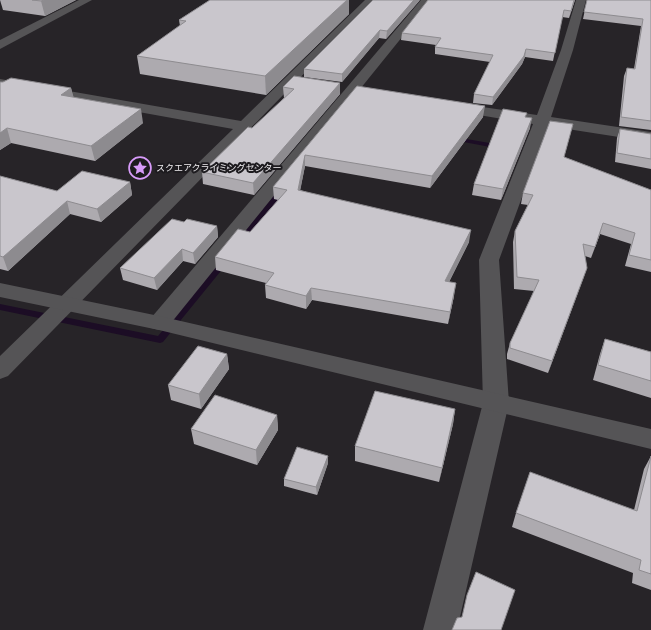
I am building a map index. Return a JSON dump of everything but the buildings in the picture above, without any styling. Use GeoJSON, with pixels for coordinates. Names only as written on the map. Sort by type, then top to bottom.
{"type":"FeatureCollection","features":[{"type":"Feature","properties":{"kind":"street"},"geometry":{"type":"LineString","coordinates":[[0,45],[86,0]]}},
{"type":"Feature","properties":{"kind":"street"},"geometry":{"type":"LineString","coordinates":[[0,370],[244,126],[297,82],[371,0]]}},
{"type":"Feature","properties":{"kind":"street"},"geometry":{"type":"LineString","coordinates":[[159,323],[268,191],[354,91],[427,0]]}},
{"type":"Feature","properties":{"kind":"street"},"geometry":{"type":"LineString","coordinates":[[440,630],[496,403],[489,260],[527,163],[567,50],[581,0]]}},
{"type":"Feature","properties":{"kind":"street"},"geometry":{"type":"LineString","coordinates":[[0,83],[244,126]]}},
{"type":"Feature","properties":{"kind":"street"},"geometry":{"type":"LineString","coordinates":[[439,104],[651,137]]}},
{"type":"Feature","properties":{"kind":"street"},"geometry":{"type":"LineString","coordinates":[[0,290],[159,323],[651,439]]}},
{"type":"Feature","properties":{"kind":"waterway"},"geometry":{"type":"LineString","coordinates":[[455,139],[501,147]]}},
{"type":"Feature","properties":{"kind":"waterway"},"geometry":{"type":"LineString","coordinates":[[242,240],[283,190]]}},
{"type":"Feature","properties":{"kind":"waterway"},"geometry":{"type":"LineString","coordinates":[[0,307],[160,340],[225,261]]}},
{"type":"Feature","properties":{"kind":"place","name":"スクエアクライミングセンター"},"geometry":{"type":"Point","coordinates":[140,168]}}]}
